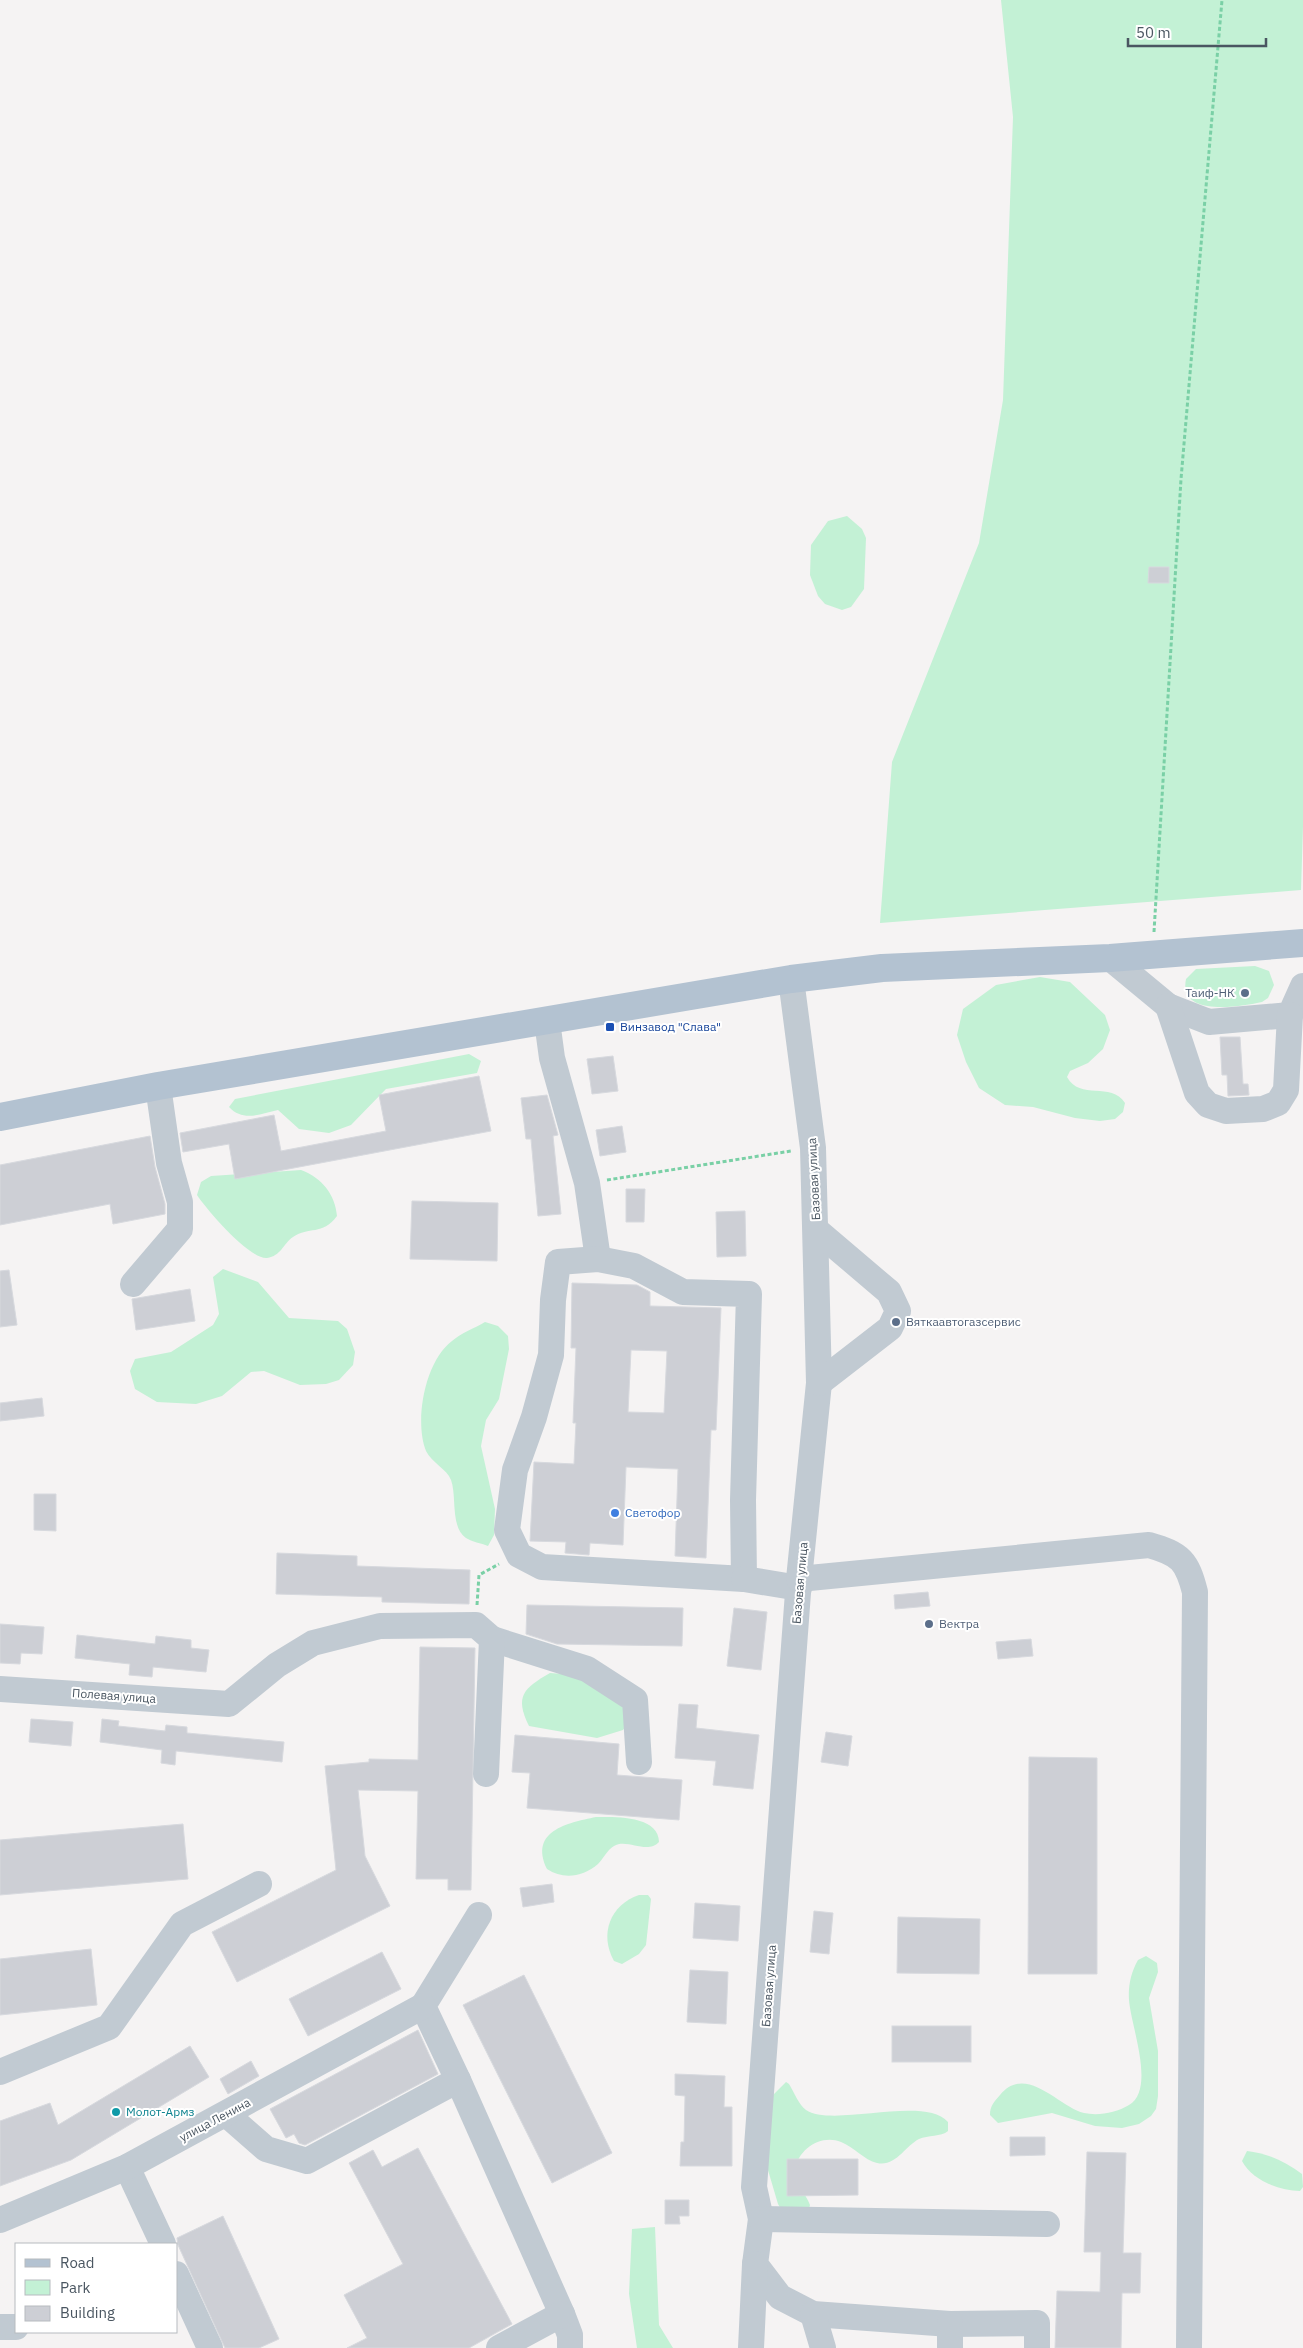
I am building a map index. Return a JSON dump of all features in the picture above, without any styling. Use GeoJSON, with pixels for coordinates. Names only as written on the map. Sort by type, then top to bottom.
{"type":"FeatureCollection","features":[{"type":"Feature","properties":{"kind":"main road"},"geometry":{"type":"LineString","coordinates":[[0,1117],[158,1086],[791,979],[882,968],[1110,958],[1303,943]]}},
{"type":"Feature","properties":{"kind":"street"},"geometry":{"type":"LineString","coordinates":[[1110,958],[1168,1006],[1209,1022],[1290,1016]]}},
{"type":"Feature","properties":{"kind":"street","name":"Базовая улица"},"geometry":{"type":"LineString","coordinates":[[751,2348],[755,2264],[761,2219],[754,2187],[799,1583],[818,1383],[813,1148],[791,979]]}},
{"type":"Feature","properties":{"kind":"street"},"geometry":{"type":"LineString","coordinates":[[1168,1006],[1197,1093],[1208,1105],[1226,1111],[1263,1109],[1278,1103],[1286,1090],[1290,1016],[1303,986]]}},
{"type":"Feature","properties":{"kind":"street"},"geometry":{"type":"LineString","coordinates":[[547,1021],[552,1058],[587,1183],[598,1259]]}},
{"type":"Feature","properties":{"kind":"street"},"geometry":{"type":"LineString","coordinates":[[133,1284],[180,1229],[180,1202],[169,1163],[158,1086]]}},
{"type":"Feature","properties":{"kind":"street"},"geometry":{"type":"LineString","coordinates":[[816,1230],[890,1292],[898,1311],[890,1328],[818,1383]]}},
{"type":"Feature","properties":{"kind":"street"},"geometry":{"type":"LineString","coordinates":[[744,1579],[743,1500],[749,1294],[683,1292],[634,1266],[598,1259],[558,1262],[553,1300],[551,1355],[534,1417],[515,1470],[507,1530],[519,1555],[542,1567],[799,1583],[1149,1545],[1169,1550],[1188,1567],[1195,1592],[1189,2348]]}},
{"type":"Feature","properties":{"kind":"street","name":"Полевая улица"},"geometry":{"type":"LineString","coordinates":[[0,1689],[229,1704],[276,1664],[313,1643],[380,1626],[484,1632]]}},
{"type":"Feature","properties":{"kind":"street"},"geometry":{"type":"LineString","coordinates":[[486,1774],[484,1632],[587,1669],[635,1700],[639,1762]]}},
{"type":"Feature","properties":{"kind":"street"},"geometry":{"type":"LineString","coordinates":[[0,2072],[109,2027],[182,1924],[259,1884]]}},
{"type":"Feature","properties":{"kind":"street"},"geometry":{"type":"LineString","coordinates":[[479,1915],[423,2006],[562,2314],[570,2335],[570,2348]]}},
{"type":"Feature","properties":{"kind":"street","name":"улица Ленина"},"geometry":{"type":"LineString","coordinates":[[0,2220],[128,2167],[423,2006]]}},
{"type":"Feature","properties":{"kind":"street"},"geometry":{"type":"LineString","coordinates":[[226,2114],[266,2149],[307,2161],[458,2080]]}},
{"type":"Feature","properties":{"kind":"street"},"geometry":{"type":"LineString","coordinates":[[128,2167],[162,2243]]}},
{"type":"Feature","properties":{"kind":"street"},"geometry":{"type":"LineString","coordinates":[[761,2219],[1047,2224]]}},
{"type":"Feature","properties":{"kind":"street"},"geometry":{"type":"LineString","coordinates":[[755,2264],[780,2296],[813,2314],[950,2336],[1037,2323],[1037,2348]]}},
{"type":"Feature","properties":{"kind":"street"},"geometry":{"type":"LineString","coordinates":[[178,2283],[187,2323],[210,2348]]}},
{"type":"Feature","properties":{"kind":"street"},"geometry":{"type":"LineString","coordinates":[[499,2348],[562,2314]]}},
{"type":"Feature","properties":{"kind":"street"},"geometry":{"type":"LineString","coordinates":[[813,2314],[823,2348]]}},
{"type":"Feature","properties":{"kind":"street"},"geometry":{"type":"LineString","coordinates":[[0,2327],[15,2327]]}},
{"type":"Feature","properties":{"kind":"path"},"geometry":{"type":"LineString","coordinates":[[1152,955],[1182,479],[1222,0]]}},
{"type":"Feature","properties":{"kind":"path"},"geometry":{"type":"LineString","coordinates":[[587,1183],[813,1148]]}},
{"type":"Feature","properties":{"kind":"path"},"geometry":{"type":"LineString","coordinates":[[484,1632],[479,1574],[519,1555]]}},
{"type":"Feature","properties":{"kind":"green space"},"geometry":{"type":"Polygon","coordinates":[[[1001,0],[1303,0],[1303,826],[1301,890],[880,923],[892,762],[979,543],[1003,400],[1013,117],[1001,0]]]}},
{"type":"Feature","properties":{"kind":"green space"},"geometry":{"type":"Polygon","coordinates":[[[847,516],[862,529],[866,538],[864,589],[851,607],[842,610],[825,604],[818,596],[810,575],[811,545],[828,521],[847,516]]]}},
{"type":"Feature","properties":{"kind":"green space"},"geometry":{"type":"Polygon","coordinates":[[[1255,966],[1269,971],[1274,985],[1268,998],[1262,1002],[1239,1006],[1212,1007],[1191,999],[1186,991],[1186,979],[1196,969],[1255,966]]]}},
{"type":"Feature","properties":{"kind":"green space"},"geometry":{"type":"Polygon","coordinates":[[[1040,977],[1070,982],[1105,1015],[1110,1030],[1103,1049],[1088,1063],[1070,1071],[1067,1077],[1080,1088],[1104,1091],[1119,1097],[1125,1103],[1123,1112],[1115,1119],[1100,1121],[1075,1118],[1033,1107],[1005,1105],[979,1088],[966,1062],[957,1035],[963,1009],[996,985],[1040,977]]]}},
{"type":"Feature","properties":{"kind":"green space"},"geometry":{"type":"Polygon","coordinates":[[[469,1054],[481,1061],[477,1073],[386,1089],[351,1125],[329,1133],[299,1129],[278,1110],[246,1116],[234,1112],[229,1107],[235,1099],[469,1054]]]}},
{"type":"Feature","properties":{"kind":"green space"},"geometry":{"type":"Polygon","coordinates":[[[301,1170],[315,1177],[326,1188],[336,1208],[337,1216],[321,1229],[305,1232],[293,1237],[272,1257],[259,1256],[240,1243],[209,1211],[197,1195],[201,1182],[211,1176],[301,1170]]]}},
{"type":"Feature","properties":{"kind":"green space"},"geometry":{"type":"Polygon","coordinates":[[[223,1269],[258,1282],[289,1318],[338,1321],[347,1329],[355,1352],[353,1365],[339,1380],[326,1384],[300,1385],[264,1371],[251,1372],[222,1396],[196,1404],[157,1402],[135,1389],[130,1371],[135,1359],[171,1352],[213,1325],[219,1314],[213,1277],[223,1269]]]}},
{"type":"Feature","properties":{"kind":"green space"},"geometry":{"type":"Polygon","coordinates":[[[485,1322],[498,1326],[508,1336],[509,1349],[499,1399],[486,1420],[481,1446],[495,1509],[494,1535],[488,1546],[468,1539],[461,1533],[456,1519],[451,1480],[426,1451],[421,1424],[424,1392],[435,1362],[452,1341],[485,1322]]]}},
{"type":"Feature","properties":{"kind":"green space"},"geometry":{"type":"Polygon","coordinates":[[[550,1673],[589,1676],[618,1699],[630,1720],[623,1730],[597,1738],[529,1726],[522,1707],[524,1694],[534,1683],[550,1673]]]}},
{"type":"Feature","properties":{"kind":"green space"},"geometry":{"type":"Polygon","coordinates":[[[596,1817],[634,1819],[644,1822],[657,1833],[659,1842],[649,1847],[619,1844],[609,1850],[598,1864],[586,1872],[573,1876],[560,1875],[547,1869],[543,1856],[543,1846],[547,1837],[563,1826],[596,1817]]]}},
{"type":"Feature","properties":{"kind":"green space"},"geometry":{"type":"Polygon","coordinates":[[[639,1895],[648,1895],[651,1899],[646,1945],[639,1954],[622,1964],[614,1961],[610,1951],[608,1931],[610,1922],[614,1913],[621,1906],[639,1895]]]}},
{"type":"Feature","properties":{"kind":"green space"},"geometry":{"type":"Polygon","coordinates":[[[1146,1956],[1157,1963],[1158,1972],[1149,1998],[1158,2051],[1158,2096],[1156,2109],[1151,2116],[1139,2124],[1122,2128],[1095,2126],[1052,2113],[998,2123],[990,2115],[993,2104],[1010,2086],[1021,2083],[1042,2090],[1074,2109],[1089,2114],[1118,2110],[1129,2105],[1137,2097],[1141,2086],[1140,2057],[1129,2000],[1129,1990],[1130,1979],[1138,1960],[1146,1956]]]}},
{"type":"Feature","properties":{"kind":"green space"},"geometry":{"type":"Polygon","coordinates":[[[786,2082],[803,2108],[819,2115],[836,2116],[919,2111],[936,2114],[948,2122],[948,2131],[919,2139],[895,2159],[884,2163],[872,2161],[841,2142],[826,2140],[818,2142],[801,2156],[795,2170],[798,2183],[810,2205],[809,2209],[782,2211],[778,2204],[765,2160],[773,2095],[786,2082]]]}},
{"type":"Feature","properties":{"kind":"green space"},"geometry":{"type":"Polygon","coordinates":[[[1247,2151],[1269,2156],[1296,2170],[1302,2174],[1303,2187],[1300,2191],[1283,2189],[1259,2179],[1252,2174],[1242,2161],[1247,2151]]]}},
{"type":"Feature","properties":{"kind":"green space"},"geometry":{"type":"Polygon","coordinates":[[[655,2227],[659,2325],[673,2348],[637,2348],[629,2294],[632,2229],[655,2227]]]}},
{"type":"Feature","properties":{"kind":"building"},"geometry":{"type":"Polygon","coordinates":[[[1149,567],[1169,567],[1169,583],[1148,583],[1149,567]]]}},
{"type":"Feature","properties":{"kind":"building"},"geometry":{"type":"Polygon","coordinates":[[[1220,1037],[1240,1037],[1243,1084],[1248,1084],[1249,1095],[1228,1096],[1227,1075],[1222,1075],[1220,1037]]]}},
{"type":"Feature","properties":{"kind":"building"},"geometry":{"type":"Polygon","coordinates":[[[613,1056],[618,1091],[592,1094],[587,1059],[613,1056]]]}},
{"type":"Feature","properties":{"kind":"building"},"geometry":{"type":"Polygon","coordinates":[[[479,1076],[491,1131],[235,1179],[229,1144],[183,1152],[180,1133],[274,1115],[281,1151],[386,1131],[379,1095],[479,1076]]]}},
{"type":"Feature","properties":{"kind":"building"},"geometry":{"type":"Polygon","coordinates":[[[547,1095],[558,1135],[553,1136],[561,1214],[538,1216],[531,1139],[526,1139],[521,1098],[547,1095]]]}},
{"type":"Feature","properties":{"kind":"building"},"geometry":{"type":"Polygon","coordinates":[[[622,1126],[626,1152],[600,1156],[596,1130],[622,1126]]]}},
{"type":"Feature","properties":{"kind":"building"},"geometry":{"type":"Polygon","coordinates":[[[150,1136],[155,1167],[165,1204],[165,1214],[113,1224],[110,1204],[0,1225],[0,1165],[150,1136]]]}},
{"type":"Feature","properties":{"kind":"building"},"geometry":{"type":"Polygon","coordinates":[[[626,1189],[645,1189],[644,1222],[626,1222],[626,1189]]]}},
{"type":"Feature","properties":{"kind":"building"},"geometry":{"type":"Polygon","coordinates":[[[412,1201],[498,1203],[497,1261],[410,1259],[412,1201]]]}},
{"type":"Feature","properties":{"kind":"building"},"geometry":{"type":"Polygon","coordinates":[[[745,1211],[746,1256],[717,1257],[716,1212],[745,1211]]]}},
{"type":"Feature","properties":{"kind":"building"},"geometry":{"type":"Polygon","coordinates":[[[9,1270],[17,1325],[0,1327],[0,1271],[9,1270]]]}},
{"type":"Feature","properties":{"kind":"building"},"geometry":{"type":"Polygon","coordinates":[[[572,1283],[637,1285],[650,1292],[650,1306],[721,1308],[716,1430],[711,1430],[706,1558],[675,1556],[678,1469],[626,1467],[623,1545],[590,1543],[589,1555],[565,1553],[566,1542],[530,1541],[534,1462],[574,1464],[576,1423],[573,1423],[576,1348],[571,1348],[572,1283]],[[631,1350],[628,1412],[664,1413],[667,1351],[631,1350]]]}},
{"type":"Feature","properties":{"kind":"building"},"geometry":{"type":"Polygon","coordinates":[[[190,1289],[195,1321],[136,1330],[132,1299],[190,1289]]]}},
{"type":"Feature","properties":{"kind":"building"},"geometry":{"type":"Polygon","coordinates":[[[42,1398],[44,1416],[0,1421],[0,1403],[42,1398]]]}},
{"type":"Feature","properties":{"kind":"building"},"geometry":{"type":"Polygon","coordinates":[[[34,1494],[56,1494],[56,1531],[34,1530],[34,1494]]]}},
{"type":"Feature","properties":{"kind":"building"},"geometry":{"type":"Polygon","coordinates":[[[277,1553],[357,1556],[357,1566],[470,1570],[469,1604],[382,1602],[382,1597],[276,1594],[277,1553]]]}},
{"type":"Feature","properties":{"kind":"building"},"geometry":{"type":"Polygon","coordinates":[[[928,1592],[930,1606],[895,1609],[894,1595],[928,1592]]]}},
{"type":"Feature","properties":{"kind":"building"},"geometry":{"type":"Polygon","coordinates":[[[527,1605],[683,1608],[682,1646],[557,1644],[526,1634],[527,1605]]]}},
{"type":"Feature","properties":{"kind":"building"},"geometry":{"type":"Polygon","coordinates":[[[734,1608],[767,1612],[761,1670],[727,1666],[734,1608]]]}},
{"type":"Feature","properties":{"kind":"building"},"geometry":{"type":"Polygon","coordinates":[[[0,1624],[44,1627],[42,1654],[21,1653],[20,1664],[0,1663],[0,1624]]]}},
{"type":"Feature","properties":{"kind":"building"},"geometry":{"type":"Polygon","coordinates":[[[77,1635],[155,1644],[156,1636],[191,1640],[191,1648],[209,1650],[206,1672],[153,1667],[152,1677],[129,1675],[130,1664],[75,1658],[77,1635]]]}},
{"type":"Feature","properties":{"kind":"building"},"geometry":{"type":"Polygon","coordinates":[[[1031,1639],[1033,1656],[998,1659],[996,1642],[1031,1639]]]}},
{"type":"Feature","properties":{"kind":"building"},"geometry":{"type":"Polygon","coordinates":[[[420,1647],[475,1648],[471,1890],[448,1890],[448,1879],[416,1879],[418,1791],[358,1790],[365,1856],[390,1906],[237,1982],[212,1932],[336,1870],[325,1766],[369,1762],[369,1759],[418,1760],[420,1647]]]}},
{"type":"Feature","properties":{"kind":"building"},"geometry":{"type":"Polygon","coordinates":[[[679,1704],[698,1705],[696,1728],[759,1735],[753,1789],[713,1785],[716,1761],[675,1758],[679,1704]]]}},
{"type":"Feature","properties":{"kind":"building"},"geometry":{"type":"Polygon","coordinates":[[[31,1719],[73,1722],[71,1746],[29,1742],[31,1719]]]}},
{"type":"Feature","properties":{"kind":"building"},"geometry":{"type":"Polygon","coordinates":[[[102,1719],[119,1721],[118,1726],[165,1731],[166,1725],[187,1727],[187,1733],[284,1742],[282,1762],[176,1751],[175,1765],[161,1763],[162,1750],[100,1742],[102,1719]]]}},
{"type":"Feature","properties":{"kind":"building"},"geometry":{"type":"Polygon","coordinates":[[[826,1732],[852,1736],[848,1766],[821,1762],[826,1732]]]}},
{"type":"Feature","properties":{"kind":"building"},"geometry":{"type":"Polygon","coordinates":[[[515,1735],[619,1744],[617,1775],[682,1780],[679,1820],[527,1808],[530,1773],[512,1772],[515,1735]]]}},
{"type":"Feature","properties":{"kind":"building"},"geometry":{"type":"Polygon","coordinates":[[[1029,1757],[1097,1758],[1097,1974],[1028,1974],[1029,1757]]]}},
{"type":"Feature","properties":{"kind":"building"},"geometry":{"type":"Polygon","coordinates":[[[183,1824],[188,1879],[0,1895],[0,1840],[183,1824]]]}},
{"type":"Feature","properties":{"kind":"building"},"geometry":{"type":"Polygon","coordinates":[[[552,1884],[554,1902],[523,1907],[520,1888],[552,1884]]]}},
{"type":"Feature","properties":{"kind":"building"},"geometry":{"type":"Polygon","coordinates":[[[695,1903],[740,1906],[738,1941],[693,1938],[695,1903]]]}},
{"type":"Feature","properties":{"kind":"building"},"geometry":{"type":"Polygon","coordinates":[[[814,1911],[833,1913],[829,1954],[810,1952],[814,1911]]]}},
{"type":"Feature","properties":{"kind":"building"},"geometry":{"type":"Polygon","coordinates":[[[898,1917],[980,1919],[979,1974],[897,1973],[898,1917]]]}},
{"type":"Feature","properties":{"kind":"building"},"geometry":{"type":"Polygon","coordinates":[[[91,1949],[97,2005],[0,2015],[0,1959],[91,1949]]]}},
{"type":"Feature","properties":{"kind":"building"},"geometry":{"type":"Polygon","coordinates":[[[382,1952],[401,1989],[308,2036],[289,1999],[382,1952]]]}},
{"type":"Feature","properties":{"kind":"building"},"geometry":{"type":"Polygon","coordinates":[[[690,1970],[728,1972],[726,2024],[687,2022],[690,1970]]]}},
{"type":"Feature","properties":{"kind":"building"},"geometry":{"type":"Polygon","coordinates":[[[524,1975],[612,2153],[552,2183],[463,2005],[524,1975]]]}},
{"type":"Feature","properties":{"kind":"building"},"geometry":{"type":"Polygon","coordinates":[[[892,2026],[971,2026],[971,2062],[892,2062],[892,2026]]]}},
{"type":"Feature","properties":{"kind":"building"},"geometry":{"type":"Polygon","coordinates":[[[418,2030],[438,2074],[305,2145],[299,2143],[294,2134],[286,2138],[270,2109],[418,2030]]]}},
{"type":"Feature","properties":{"kind":"building","name":"Молот-Армз"},"geometry":{"type":"Polygon","coordinates":[[[190,2046],[209,2077],[71,2160],[0,2186],[0,2121],[50,2103],[58,2125],[190,2046]]]}},
{"type":"Feature","properties":{"kind":"building"},"geometry":{"type":"Polygon","coordinates":[[[251,2061],[259,2076],[228,2094],[220,2079],[251,2061]]]}},
{"type":"Feature","properties":{"kind":"building"},"geometry":{"type":"Polygon","coordinates":[[[675,2074],[725,2076],[724,2107],[732,2107],[732,2166],[680,2166],[681,2142],[684,2142],[685,2096],[675,2095],[675,2074]]]}},
{"type":"Feature","properties":{"kind":"building"},"geometry":{"type":"Polygon","coordinates":[[[1010,2137],[1045,2137],[1045,2155],[1010,2156],[1010,2137]]]}},
{"type":"Feature","properties":{"kind":"building"},"geometry":{"type":"Polygon","coordinates":[[[418,2148],[512,2324],[469,2348],[347,2348],[367,2338],[344,2295],[403,2264],[349,2163],[373,2150],[382,2167],[418,2148]]]}},
{"type":"Feature","properties":{"kind":"building"},"geometry":{"type":"Polygon","coordinates":[[[1087,2152],[1126,2153],[1123,2253],[1141,2253],[1140,2293],[1122,2293],[1121,2348],[1055,2348],[1057,2291],[1100,2292],[1101,2252],[1084,2252],[1087,2152]]]}},
{"type":"Feature","properties":{"kind":"building"},"geometry":{"type":"Polygon","coordinates":[[[787,2159],[858,2159],[858,2195],[787,2196],[787,2159]]]}},
{"type":"Feature","properties":{"kind":"building"},"geometry":{"type":"Polygon","coordinates":[[[665,2200],[689,2200],[689,2216],[679,2216],[680,2224],[665,2224],[665,2200]]]}},
{"type":"Feature","properties":{"kind":"building"},"geometry":{"type":"Polygon","coordinates":[[[223,2216],[279,2339],[259,2348],[225,2348],[178,2245],[177,2238],[223,2216]]]}},
{"type":"Feature","properties":{"kind":"place","name":"Таиф-НК"},"geometry":{"type":"Point","coordinates":[1245,993]}},
{"type":"Feature","properties":{"kind":"place","name":"Винзавод \"Слава\""},"geometry":{"type":"Point","coordinates":[610,1027]}},
{"type":"Feature","properties":{"kind":"place","name":"Вяткаавтогазсервис"},"geometry":{"type":"Point","coordinates":[896,1322]}},
{"type":"Feature","properties":{"kind":"place","name":"Светофор"},"geometry":{"type":"Point","coordinates":[615,1513]}},
{"type":"Feature","properties":{"kind":"place","name":"Вектра"},"geometry":{"type":"Point","coordinates":[929,1624]}},
{"type":"Feature","properties":{"kind":"place","name":"Молот-Армз"},"geometry":{"type":"Point","coordinates":[116,2112]}}]}
